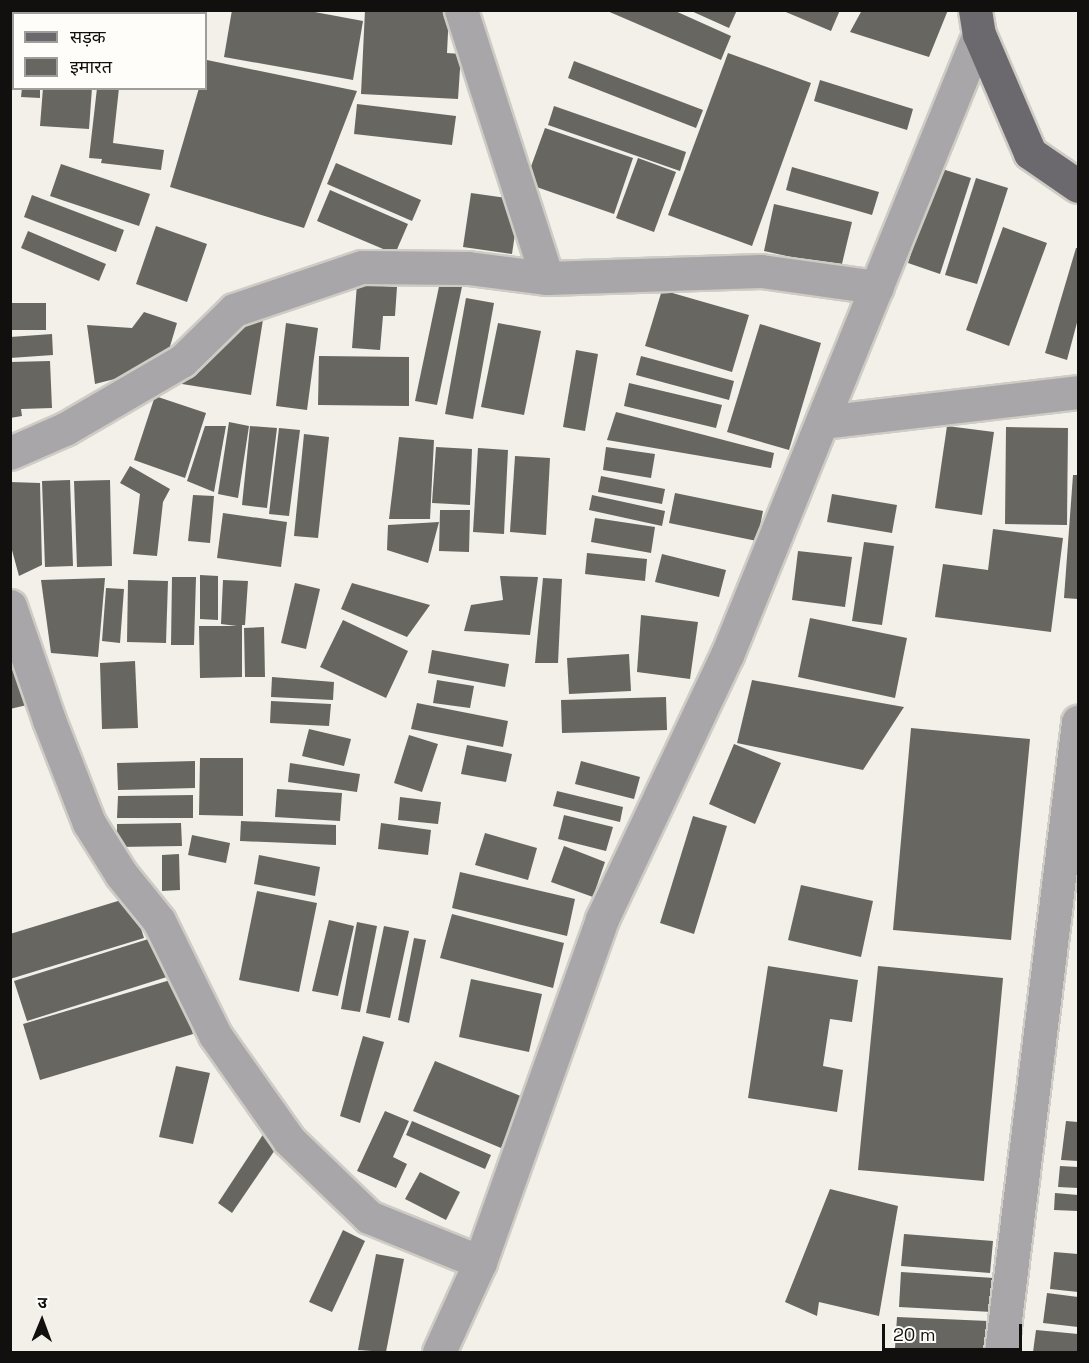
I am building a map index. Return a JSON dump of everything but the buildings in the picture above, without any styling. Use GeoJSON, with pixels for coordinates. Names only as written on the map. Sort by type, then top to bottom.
{"type":"FeatureCollection","features":[{"type":"Feature","properties":{"kind":"main road"},"geometry":{"type":"LineString","coordinates":[[977,22],[1030,153],[1078,186]]}},
{"type":"Feature","properties":{"kind":"street"},"geometry":{"type":"LineString","coordinates":[[461,10],[547,279]]}},
{"type":"Feature","properties":{"kind":"street"},"geometry":{"type":"LineString","coordinates":[[440,1353],[480,1262],[602,919],[728,656],[877,287],[977,22]]}},
{"type":"Feature","properties":{"kind":"street"},"geometry":{"type":"LineString","coordinates":[[10,453],[65,429],[182,361],[234,310],[362,267],[468,268],[547,279],[761,271],[877,287]]}},
{"type":"Feature","properties":{"kind":"street"},"geometry":{"type":"LineString","coordinates":[[823,422],[1078,392]]}},
{"type":"Feature","properties":{"kind":"street"},"geometry":{"type":"LineString","coordinates":[[10,606],[49,720],[89,824],[121,874],[159,921],[215,1035],[289,1140],[369,1217],[480,1262]]}},
{"type":"Feature","properties":{"kind":"street"},"geometry":{"type":"LineString","coordinates":[[1001,1353],[1078,722]]}}]}
